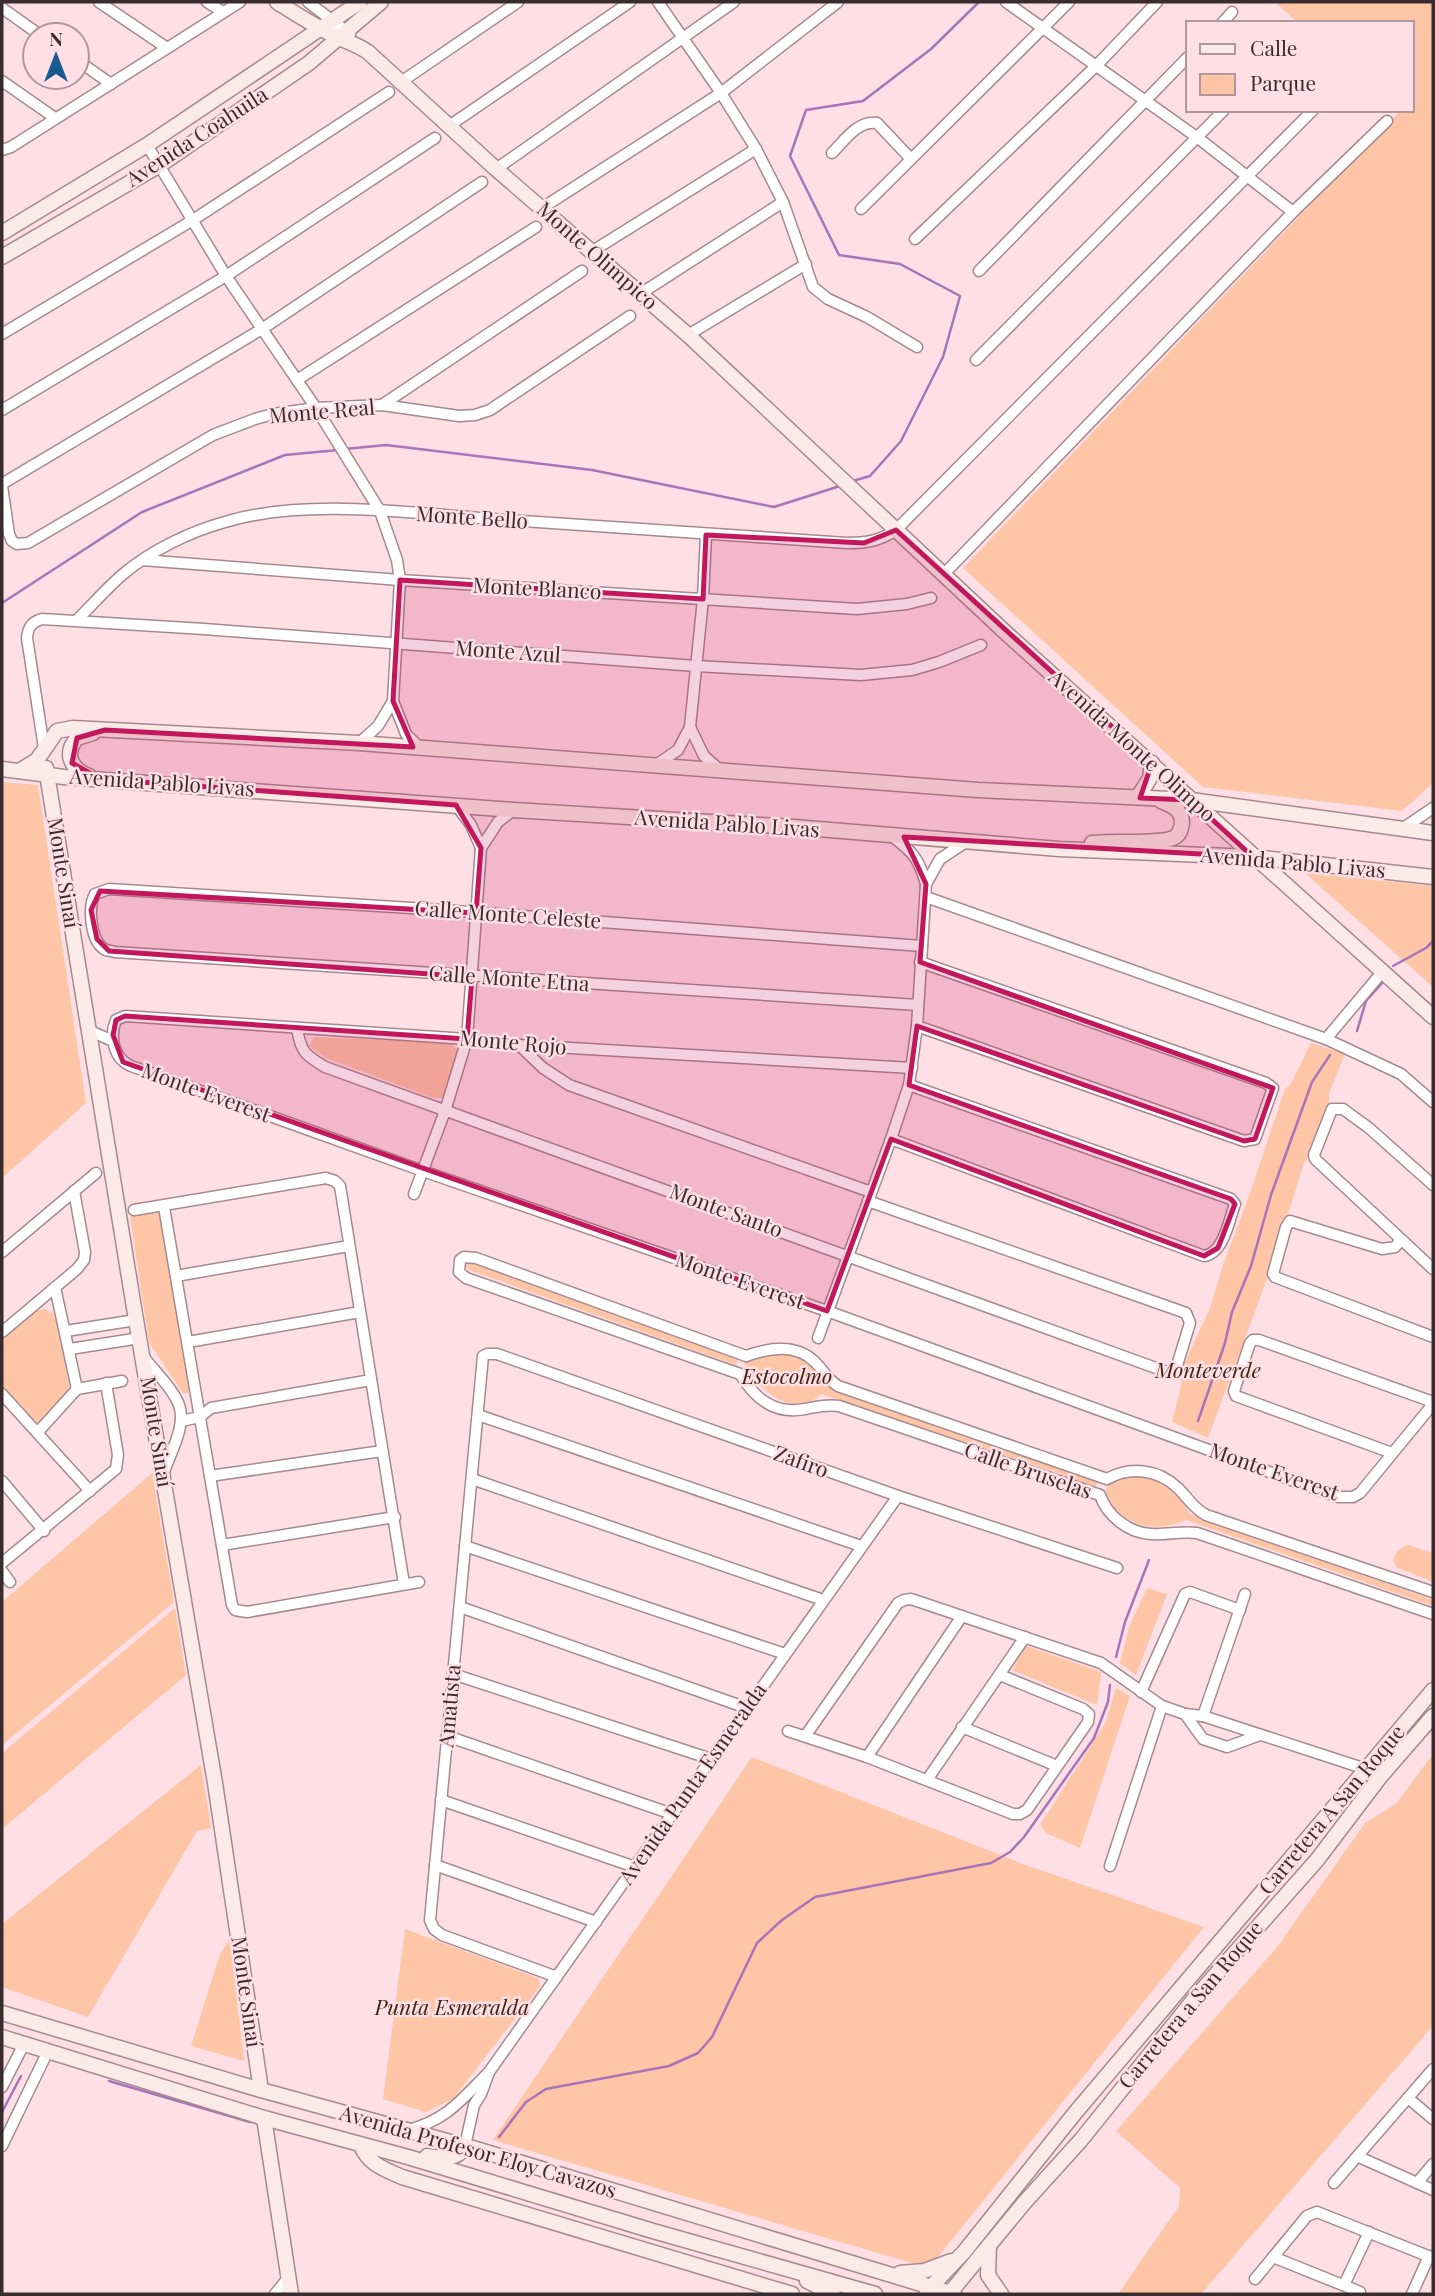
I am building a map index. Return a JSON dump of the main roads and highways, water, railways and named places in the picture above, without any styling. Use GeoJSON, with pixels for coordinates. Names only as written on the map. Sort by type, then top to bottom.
{"type":"FeatureCollection","features":[{"type":"Feature","properties":{"kind":"main road"},"geometry":{"type":"LineString","coordinates":[[277,2],[344,35]]}},
{"type":"Feature","properties":{"kind":"main road","name":"Avenida Coahuila"},"geometry":{"type":"LineString","coordinates":[[2,233],[147,145],[360,2]]}},
{"type":"Feature","properties":{"kind":"main road","name":"Avenida Coahuila"},"geometry":{"type":"LineString","coordinates":[[2,257],[160,165],[309,63],[344,35],[356,20],[381,2]]}},
{"type":"Feature","properties":{"kind":"main road","name":"Monte Olimpico"},"geometry":{"type":"LineString","coordinates":[[344,35],[688,335],[835,471]]}},
{"type":"Feature","properties":{"kind":"main road","name":"Avenida Monte Olimpo"},"geometry":{"type":"LineString","coordinates":[[835,471],[868,505],[1253,857],[1433,1017]]}},
{"type":"Feature","properties":{"kind":"main road","name":"Avenida Pablo Livas"},"geometry":{"type":"LineString","coordinates":[[12,769],[34,762],[55,734],[62,729],[105,730],[421,747],[978,790],[1191,800],[1433,833]]}},
{"type":"Feature","properties":{"kind":"main road"},"geometry":{"type":"LineString","coordinates":[[100,779],[77,770],[70,753],[77,738],[105,730]]}},
{"type":"Feature","properties":{"kind":"main road","name":"Monte Sinaí"},"geometry":{"type":"LineString","coordinates":[[44,748],[88,1030],[215,1783],[261,2090]]}},
{"type":"Feature","properties":{"kind":"main road"},"geometry":{"type":"LineString","coordinates":[[1138,797],[1150,778],[1152,763]]}},
{"type":"Feature","properties":{"kind":"main road","name":"Avenida Pablo Livas"},"geometry":{"type":"LineString","coordinates":[[12,769],[47,775],[513,810],[794,827],[1059,849],[1253,857],[1433,877]]}},
{"type":"Feature","properties":{"kind":"main road"},"geometry":{"type":"LineString","coordinates":[[1059,849],[1112,841],[1171,839],[1180,831],[1181,816],[1175,807],[1156,799]]}},
{"type":"Feature","properties":{"kind":"main road","name":"Carretera A San Roque"},"geometry":{"type":"LineString","coordinates":[[1231,1930],[1433,1690]]}},
{"type":"Feature","properties":{"kind":"main road","name":"Carretera a San Roque"},"geometry":{"type":"LineString","coordinates":[[951,2294],[1024,2203],[1081,2140],[1195,1998],[1317,1860],[1380,1777],[1433,1716]]}},
{"type":"Feature","properties":{"kind":"main road"},"geometry":{"type":"LineString","coordinates":[[1273,1879],[1304,1860],[1317,1860],[1316,1849],[1327,1824],[1328,1814]]}},
{"type":"Feature","properties":{"kind":"main road","name":"Carretera a San Roque"},"geometry":{"type":"LineString","coordinates":[[928,2290],[964,2252],[1075,2113],[1231,1930]]}},
{"type":"Feature","properties":{"kind":"main road","name":"Avenida Profesor Eloy Cavazos"},"geometry":{"type":"LineString","coordinates":[[2,2012],[261,2090],[465,2146],[873,2269],[928,2290],[951,2294]]}},
{"type":"Feature","properties":{"kind":"main road","name":"Avenida Profesor Eloy Cavazos"},"geometry":{"type":"LineString","coordinates":[[2,2037],[264,2118],[408,2157],[875,2294]]}},
{"type":"Feature","properties":{"kind":"main road"},"geometry":{"type":"LineString","coordinates":[[264,2118],[291,2294]]}},
{"type":"Feature","properties":{"kind":"main road"},"geometry":{"type":"LineString","coordinates":[[361,2145],[373,2163],[401,2177],[792,2294]]}},
{"type":"Feature","properties":{"kind":"main road"},"geometry":{"type":"LineString","coordinates":[[408,2157],[452,2157],[461,2153],[465,2146]]}},
{"type":"Feature","properties":{"kind":"main road"},"geometry":{"type":"LineString","coordinates":[[531,2194],[540,2219]]}},
{"type":"Feature","properties":{"kind":"main road"},"geometry":{"type":"LineString","coordinates":[[627,2245],[653,2231]]}},
{"type":"Feature","properties":{"kind":"main road"},"geometry":{"type":"LineString","coordinates":[[989,2245],[988,2275],[1001,2294]]}},
{"type":"Feature","properties":{"kind":"main road"},"geometry":{"type":"LineString","coordinates":[[873,2269],[899,2273],[924,2271],[949,2262],[964,2252]]}},
{"type":"Feature","properties":{"kind":"main road"},"geometry":{"type":"LineString","coordinates":[[795,2271],[808,2282],[833,2294]]}},
{"type":"Feature","properties":{"kind":"waterway"},"geometry":{"type":"LineString","coordinates":[[853,481],[870,476],[901,441],[943,357],[960,296],[900,264],[839,255],[790,156],[806,110],[863,101],[931,49],[979,2]]}},
{"type":"Feature","properties":{"kind":"waterway"},"geometry":{"type":"LineString","coordinates":[[345,449],[386,445],[592,470],[774,507],[840,486]]}},
{"type":"Feature","properties":{"kind":"waterway"},"geometry":{"type":"LineString","coordinates":[[2,603],[142,512],[285,455],[338,450]]}},
{"type":"Feature","properties":{"kind":"waterway"},"geometry":{"type":"LineString","coordinates":[[1393,966],[1426,948],[1433,941]]}},
{"type":"Feature","properties":{"kind":"waterway"},"geometry":{"type":"LineString","coordinates":[[1357,1031],[1366,1001],[1384,981]]}},
{"type":"Feature","properties":{"kind":"waterway"},"geometry":{"type":"LineString","coordinates":[[1198,1421],[1225,1343],[1232,1312],[1251,1266],[1271,1195],[1312,1082],[1330,1055]]}},
{"type":"Feature","properties":{"kind":"waterway"},"geometry":{"type":"LineString","coordinates":[[1116,1657],[1125,1622],[1149,1560]]}},
{"type":"Feature","properties":{"kind":"waterway"},"geometry":{"type":"LineString","coordinates":[[499,2137],[526,2102],[546,2089],[669,2066],[698,2053],[712,2037],[757,1943],[782,1920],[815,1897],[991,1863],[1010,1852],[1024,1837],[1094,1738],[1108,1702],[1110,1685]]}},
{"type":"Feature","properties":{"kind":"waterway"},"geometry":{"type":"LineString","coordinates":[[2,2112],[21,2076]]}},
{"type":"Feature","properties":{"kind":"waterway"},"geometry":{"type":"LineString","coordinates":[[109,2081],[250,2122]]}},
{"type":"Feature","properties":{"kind":"park label","name":"Monteverde"},"geometry":{"type":"Point","coordinates":[1208,1371]}},
{"type":"Feature","properties":{"kind":"park label","name":"Estocolmo"},"geometry":{"type":"Point","coordinates":[787,1377]}},
{"type":"Feature","properties":{"kind":"park label","name":"Punta Esmeralda"},"geometry":{"type":"Point","coordinates":[452,2008]}}]}
